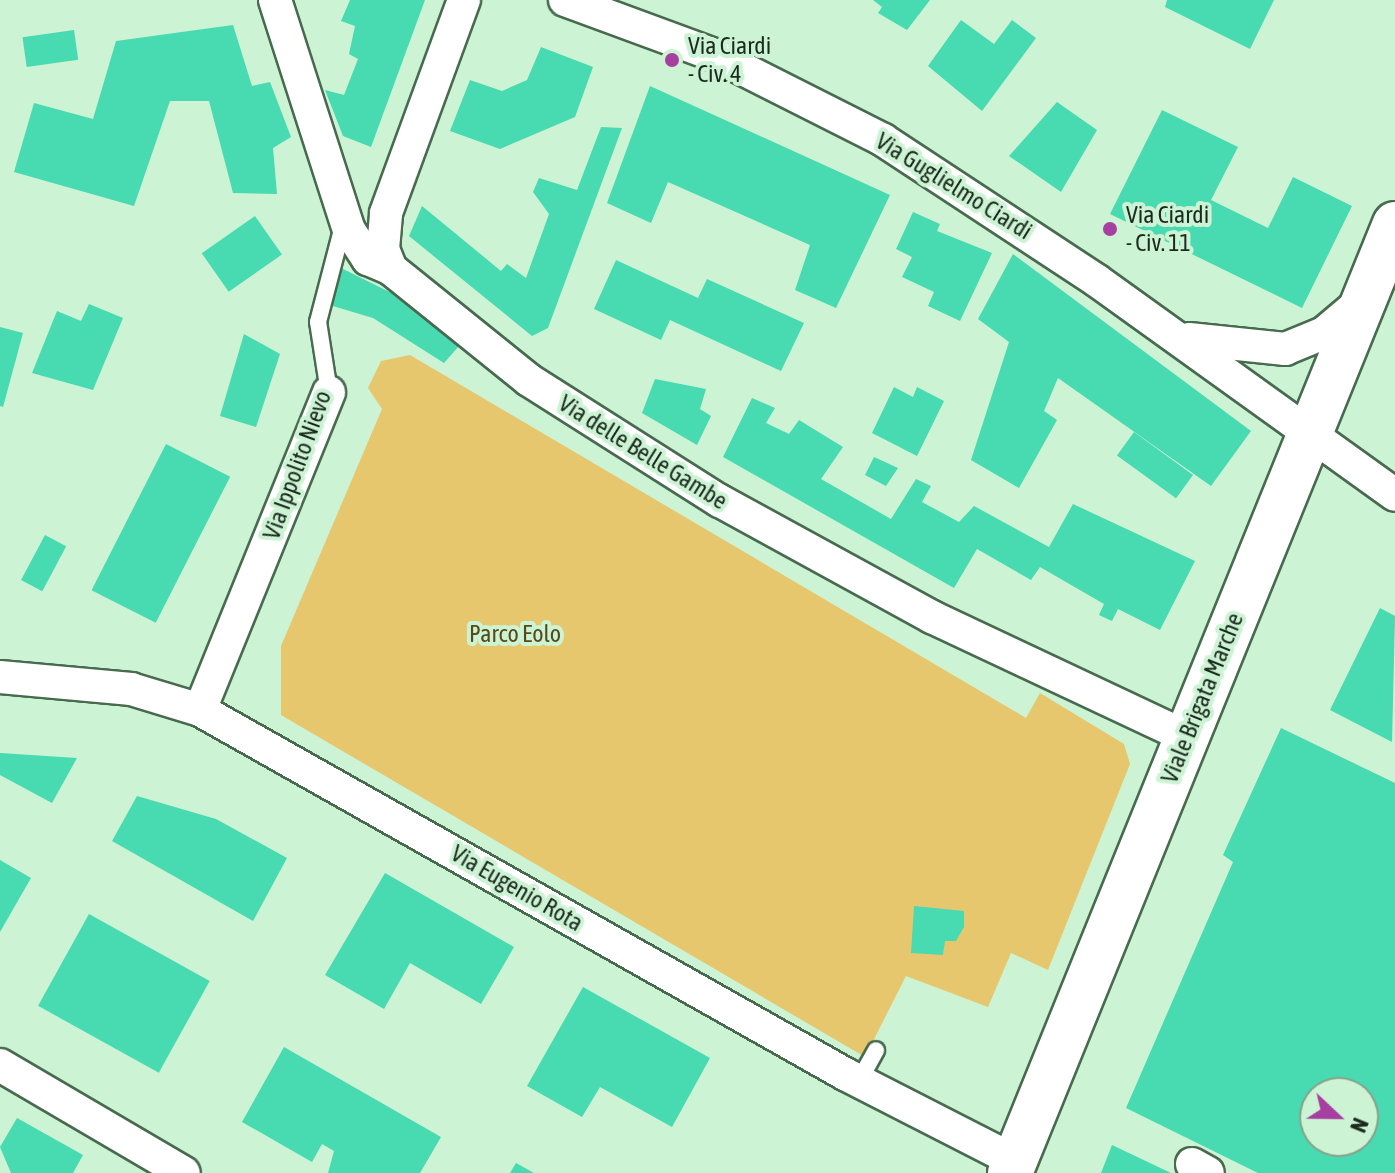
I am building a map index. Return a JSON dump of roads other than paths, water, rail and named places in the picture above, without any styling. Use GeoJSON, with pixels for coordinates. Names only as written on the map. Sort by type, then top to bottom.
{"type":"FeatureCollection","features":[{"type":"Feature","properties":{"kind":"street","name":"Via delle Belle Gambe"},"geometry":{"type":"LineString","coordinates":[[275,0],[357,247],[391,269],[529,380],[720,501],[932,617],[1187,737]]}},
{"type":"Feature","properties":{"kind":"street"},"geometry":{"type":"LineString","coordinates":[[391,269],[383,249],[386,213],[464,0]]}},
{"type":"Feature","properties":{"kind":"street","name":"Via Guglielmo Ciardi"},"geometry":{"type":"LineString","coordinates":[[565,0],[807,97],[1000,213],[1311,431],[1395,495]]}},
{"type":"Feature","properties":{"kind":"street"},"geometry":{"type":"LineString","coordinates":[[346,213],[371,219],[386,213]]}},
{"type":"Feature","properties":{"kind":"street","name":"Viale Brigata Marche"},"geometry":{"type":"LineString","coordinates":[[1012,1167],[1395,224]]}},
{"type":"Feature","properties":{"kind":"street"},"geometry":{"type":"LineString","coordinates":[[1180,338],[1285,349],[1324,333],[1365,299]]}},
{"type":"Feature","properties":{"kind":"street","name":"Via Ippolito Nievo"},"geometry":{"type":"LineString","coordinates":[[200,710],[329,392]]}},
{"type":"Feature","properties":{"kind":"street","name":"Via Eugenio Rota"},"geometry":{"type":"LineString","coordinates":[[0,677],[131,689],[200,710],[1012,1167]]}},
{"type":"Feature","properties":{"kind":"street"},"geometry":{"type":"LineString","coordinates":[[0,1065],[184,1173]]}},
{"type":"Feature","properties":{"kind":"lane","name":"Via Ippolito Nievo"},"geometry":{"type":"LineString","coordinates":[[329,392],[318,322],[346,213]]}},
{"type":"Feature","properties":{"kind":"lane"},"geometry":{"type":"LineString","coordinates":[[859,1081],[876,1050]]}},
{"type":"Feature","properties":{"kind":"place","name":"Via Ciardi - Civ. 4"},"geometry":{"type":"Point","coordinates":[672,60]}},
{"type":"Feature","properties":{"kind":"place","name":"Via Ciardi - Civ. 11"},"geometry":{"type":"Point","coordinates":[1110,229]}},
{"type":"Feature","properties":{"kind":"park label","name":"Parco Eolo"},"geometry":{"type":"Point","coordinates":[515,634]}}]}
